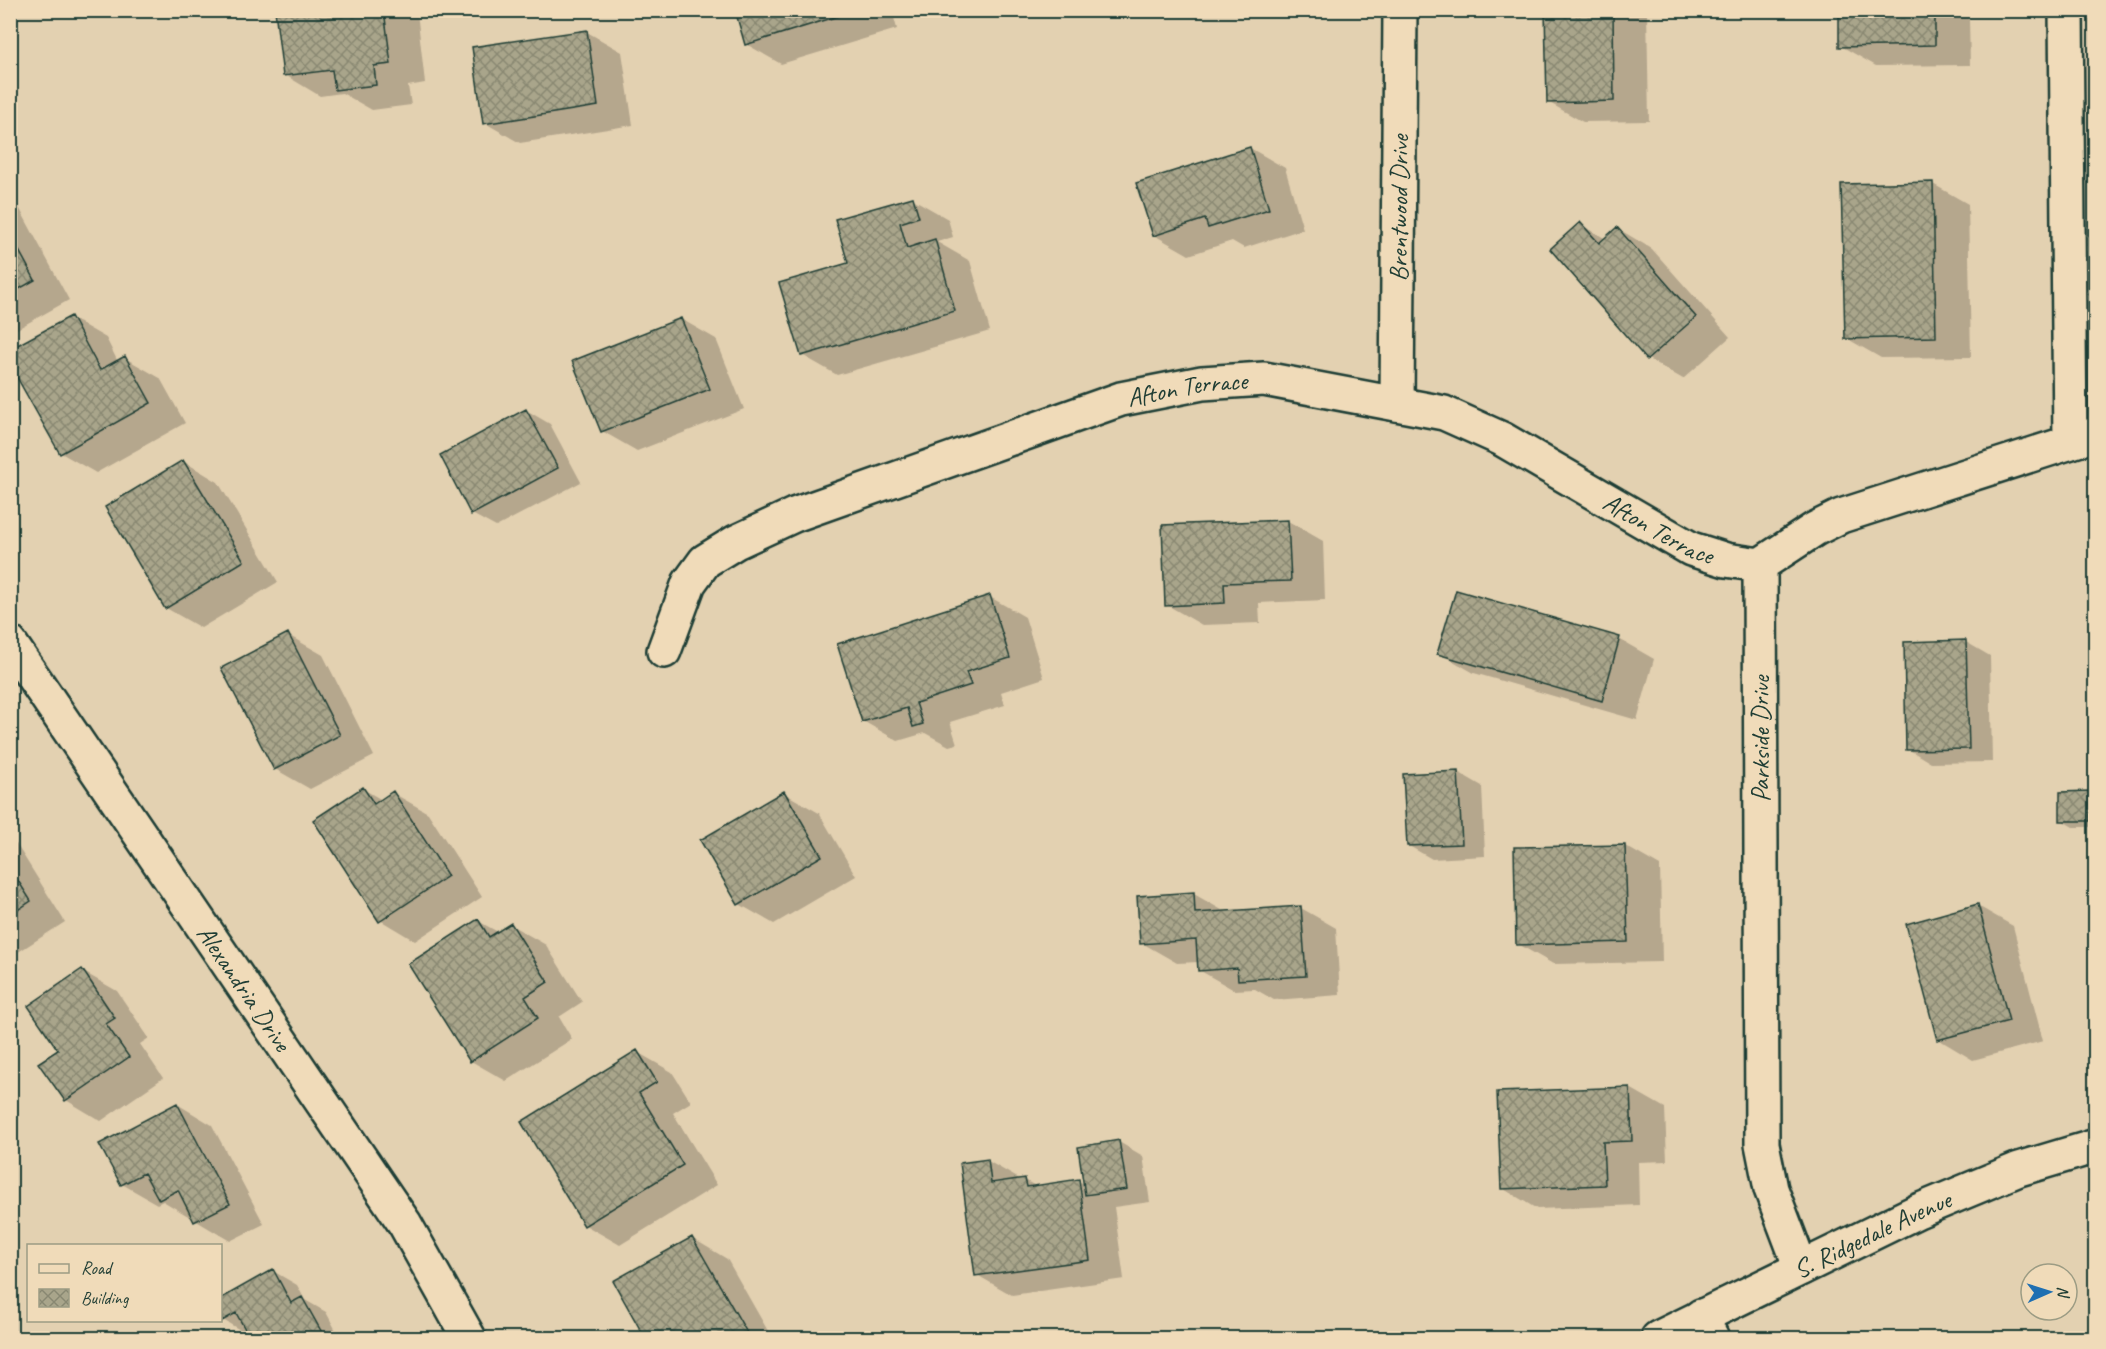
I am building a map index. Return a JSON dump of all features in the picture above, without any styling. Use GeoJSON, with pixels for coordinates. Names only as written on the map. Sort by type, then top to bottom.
{"type":"FeatureCollection","features":[{"type":"Feature","properties":{"kind":"street","name":"Brentwood Drive"},"geometry":{"type":"LineString","coordinates":[[1396,404],[1400,10]]}},
{"type":"Feature","properties":{"kind":"street"},"geometry":{"type":"LineString","coordinates":[[1760,565],[1815,529],[1841,516],[2083,438],[2066,10]]}},
{"type":"Feature","properties":{"kind":"street","name":"Afton Terrace"},"geometry":{"type":"LineString","coordinates":[[664,651],[689,583],[705,561],[736,542],[794,515],[1121,399],[1202,383],[1264,379],[1444,413],[1502,439],[1691,549],[1726,560],[1760,565]]}},
{"type":"Feature","properties":{"kind":"street","name":"Parkside Drive"},"geometry":{"type":"LineString","coordinates":[[1760,565],[1762,1144],[1771,1189],[1801,1268]]}},
{"type":"Feature","properties":{"kind":"street","name":"Alexandria Drive"},"geometry":{"type":"LineString","coordinates":[[10,643],[405,1224],[469,1338]]}},
{"type":"Feature","properties":{"kind":"street","name":"S. Ridgedale Avenue"},"geometry":{"type":"LineString","coordinates":[[1658,1338],[1706,1327],[1801,1268],[1918,1211],[2019,1169],[2096,1146]]}},
{"type":"Feature","properties":{"kind":"building"},"geometry":{"type":"Polygon","coordinates":[[[275,10],[384,10],[391,64],[374,66],[376,85],[335,90],[332,70],[283,76],[275,10]]]}},
{"type":"Feature","properties":{"kind":"building"},"geometry":{"type":"Polygon","coordinates":[[[735,10],[858,10],[745,45],[735,10]]]}},
{"type":"Feature","properties":{"kind":"building"},"geometry":{"type":"Polygon","coordinates":[[[1545,10],[1613,10],[1614,101],[1547,103],[1545,10]]]}},
{"type":"Feature","properties":{"kind":"building"},"geometry":{"type":"Polygon","coordinates":[[[1839,10],[1935,10],[1935,45],[1839,47],[1839,10]]]}},
{"type":"Feature","properties":{"kind":"building"},"geometry":{"type":"Polygon","coordinates":[[[587,30],[598,106],[483,124],[472,47],[587,30]]]}},
{"type":"Feature","properties":{"kind":"building"},"geometry":{"type":"Polygon","coordinates":[[[1250,147],[1269,209],[1208,228],[1205,219],[1153,236],[1136,183],[1250,147]]]}},
{"type":"Feature","properties":{"kind":"building"},"geometry":{"type":"Polygon","coordinates":[[[1933,182],[1936,337],[1845,339],[1841,184],[1933,182]]]}},
{"type":"Feature","properties":{"kind":"building"},"geometry":{"type":"Polygon","coordinates":[[[913,197],[919,217],[900,223],[907,248],[935,239],[955,311],[801,356],[779,283],[848,263],[835,219],[913,197]]]}},
{"type":"Feature","properties":{"kind":"building"},"geometry":{"type":"Polygon","coordinates":[[[1580,222],[1599,243],[1617,227],[1696,317],[1647,360],[1550,249],[1580,222]]]}},
{"type":"Feature","properties":{"kind":"building"},"geometry":{"type":"Polygon","coordinates":[[[10,234],[35,280],[10,294],[10,234]]]}},
{"type":"Feature","properties":{"kind":"building"},"geometry":{"type":"Polygon","coordinates":[[[71,316],[100,370],[125,356],[151,403],[60,454],[10,365],[10,349],[71,316]]]}},
{"type":"Feature","properties":{"kind":"building"},"geometry":{"type":"Polygon","coordinates":[[[681,318],[710,389],[601,432],[572,361],[681,318]]]}},
{"type":"Feature","properties":{"kind":"building"},"geometry":{"type":"Polygon","coordinates":[[[526,409],[558,468],[471,515],[440,455],[526,409]]]}},
{"type":"Feature","properties":{"kind":"building"},"geometry":{"type":"Polygon","coordinates":[[[183,460],[244,561],[165,609],[105,507],[183,460]]]}},
{"type":"Feature","properties":{"kind":"building"},"geometry":{"type":"Polygon","coordinates":[[[1288,520],[1291,581],[1224,583],[1225,603],[1165,606],[1162,525],[1288,520]]]}},
{"type":"Feature","properties":{"kind":"building"},"geometry":{"type":"Polygon","coordinates":[[[1456,590],[1620,637],[1602,701],[1437,654],[1456,590]]]}},
{"type":"Feature","properties":{"kind":"building"},"geometry":{"type":"Polygon","coordinates":[[[990,595],[1010,658],[966,672],[971,685],[916,703],[923,724],[913,727],[907,708],[862,722],[837,644],[990,595]]]}},
{"type":"Feature","properties":{"kind":"building"},"geometry":{"type":"Polygon","coordinates":[[[288,633],[340,735],[274,770],[221,668],[288,633]]]}},
{"type":"Feature","properties":{"kind":"building"},"geometry":{"type":"Polygon","coordinates":[[[1966,640],[1969,749],[1906,750],[1904,642],[1966,640]]]}},
{"type":"Feature","properties":{"kind":"building"},"geometry":{"type":"Polygon","coordinates":[[[1458,771],[1462,844],[1407,846],[1403,774],[1458,771]]]}},
{"type":"Feature","properties":{"kind":"building"},"geometry":{"type":"Polygon","coordinates":[[[363,787],[374,804],[393,791],[448,876],[379,922],[313,820],[363,787]]]}},
{"type":"Feature","properties":{"kind":"building"},"geometry":{"type":"Polygon","coordinates":[[[784,791],[822,856],[738,905],[700,840],[784,791]]]}},
{"type":"Feature","properties":{"kind":"building"},"geometry":{"type":"Polygon","coordinates":[[[2090,791],[2090,821],[2060,821],[2060,792],[2090,791]]]}},
{"type":"Feature","properties":{"kind":"building"},"geometry":{"type":"Polygon","coordinates":[[[1625,845],[1628,942],[1516,945],[1514,847],[1625,845]]]}},
{"type":"Feature","properties":{"kind":"building"},"geometry":{"type":"Polygon","coordinates":[[[10,868],[31,901],[10,915],[10,868]]]}},
{"type":"Feature","properties":{"kind":"building"},"geometry":{"type":"Polygon","coordinates":[[[1194,892],[1195,913],[1301,906],[1306,976],[1238,980],[1237,968],[1198,971],[1196,940],[1140,944],[1137,896],[1194,892]]]}},
{"type":"Feature","properties":{"kind":"building"},"geometry":{"type":"Polygon","coordinates":[[[1978,904],[2009,1021],[1937,1040],[1906,924],[1978,904]]]}},
{"type":"Feature","properties":{"kind":"building"},"geometry":{"type":"Polygon","coordinates":[[[478,919],[489,937],[511,923],[548,982],[525,997],[538,1018],[470,1062],[408,964],[478,919]]]}},
{"type":"Feature","properties":{"kind":"building"},"geometry":{"type":"Polygon","coordinates":[[[82,969],[115,1018],[106,1024],[129,1057],[65,1101],[38,1063],[58,1050],[28,1006],[82,969]]]}},
{"type":"Feature","properties":{"kind":"building"},"geometry":{"type":"Polygon","coordinates":[[[637,1050],[657,1082],[639,1093],[683,1165],[584,1226],[521,1122],[637,1050]]]}},
{"type":"Feature","properties":{"kind":"building"},"geometry":{"type":"Polygon","coordinates":[[[1630,1087],[1632,1141],[1603,1142],[1605,1185],[1501,1189],[1497,1092],[1630,1087]]]}},
{"type":"Feature","properties":{"kind":"building"},"geometry":{"type":"Polygon","coordinates":[[[177,1103],[230,1204],[194,1222],[178,1190],[159,1200],[144,1173],[121,1185],[99,1144],[177,1103]]]}},
{"type":"Feature","properties":{"kind":"building"},"geometry":{"type":"Polygon","coordinates":[[[1119,1140],[1127,1189],[1085,1195],[1078,1147],[1119,1140]]]}},
{"type":"Feature","properties":{"kind":"building"},"geometry":{"type":"Polygon","coordinates":[[[988,1159],[991,1183],[1025,1178],[1027,1187],[1079,1179],[1090,1260],[975,1276],[960,1163],[988,1159]]]}},
{"type":"Feature","properties":{"kind":"building"},"geometry":{"type":"Polygon","coordinates":[[[692,1237],[750,1338],[645,1338],[613,1281],[692,1237]]]}},
{"type":"Feature","properties":{"kind":"building"},"geometry":{"type":"Polygon","coordinates":[[[273,1269],[291,1303],[302,1297],[325,1338],[250,1338],[236,1313],[222,1321],[222,1298],[273,1269]]]}}]}
